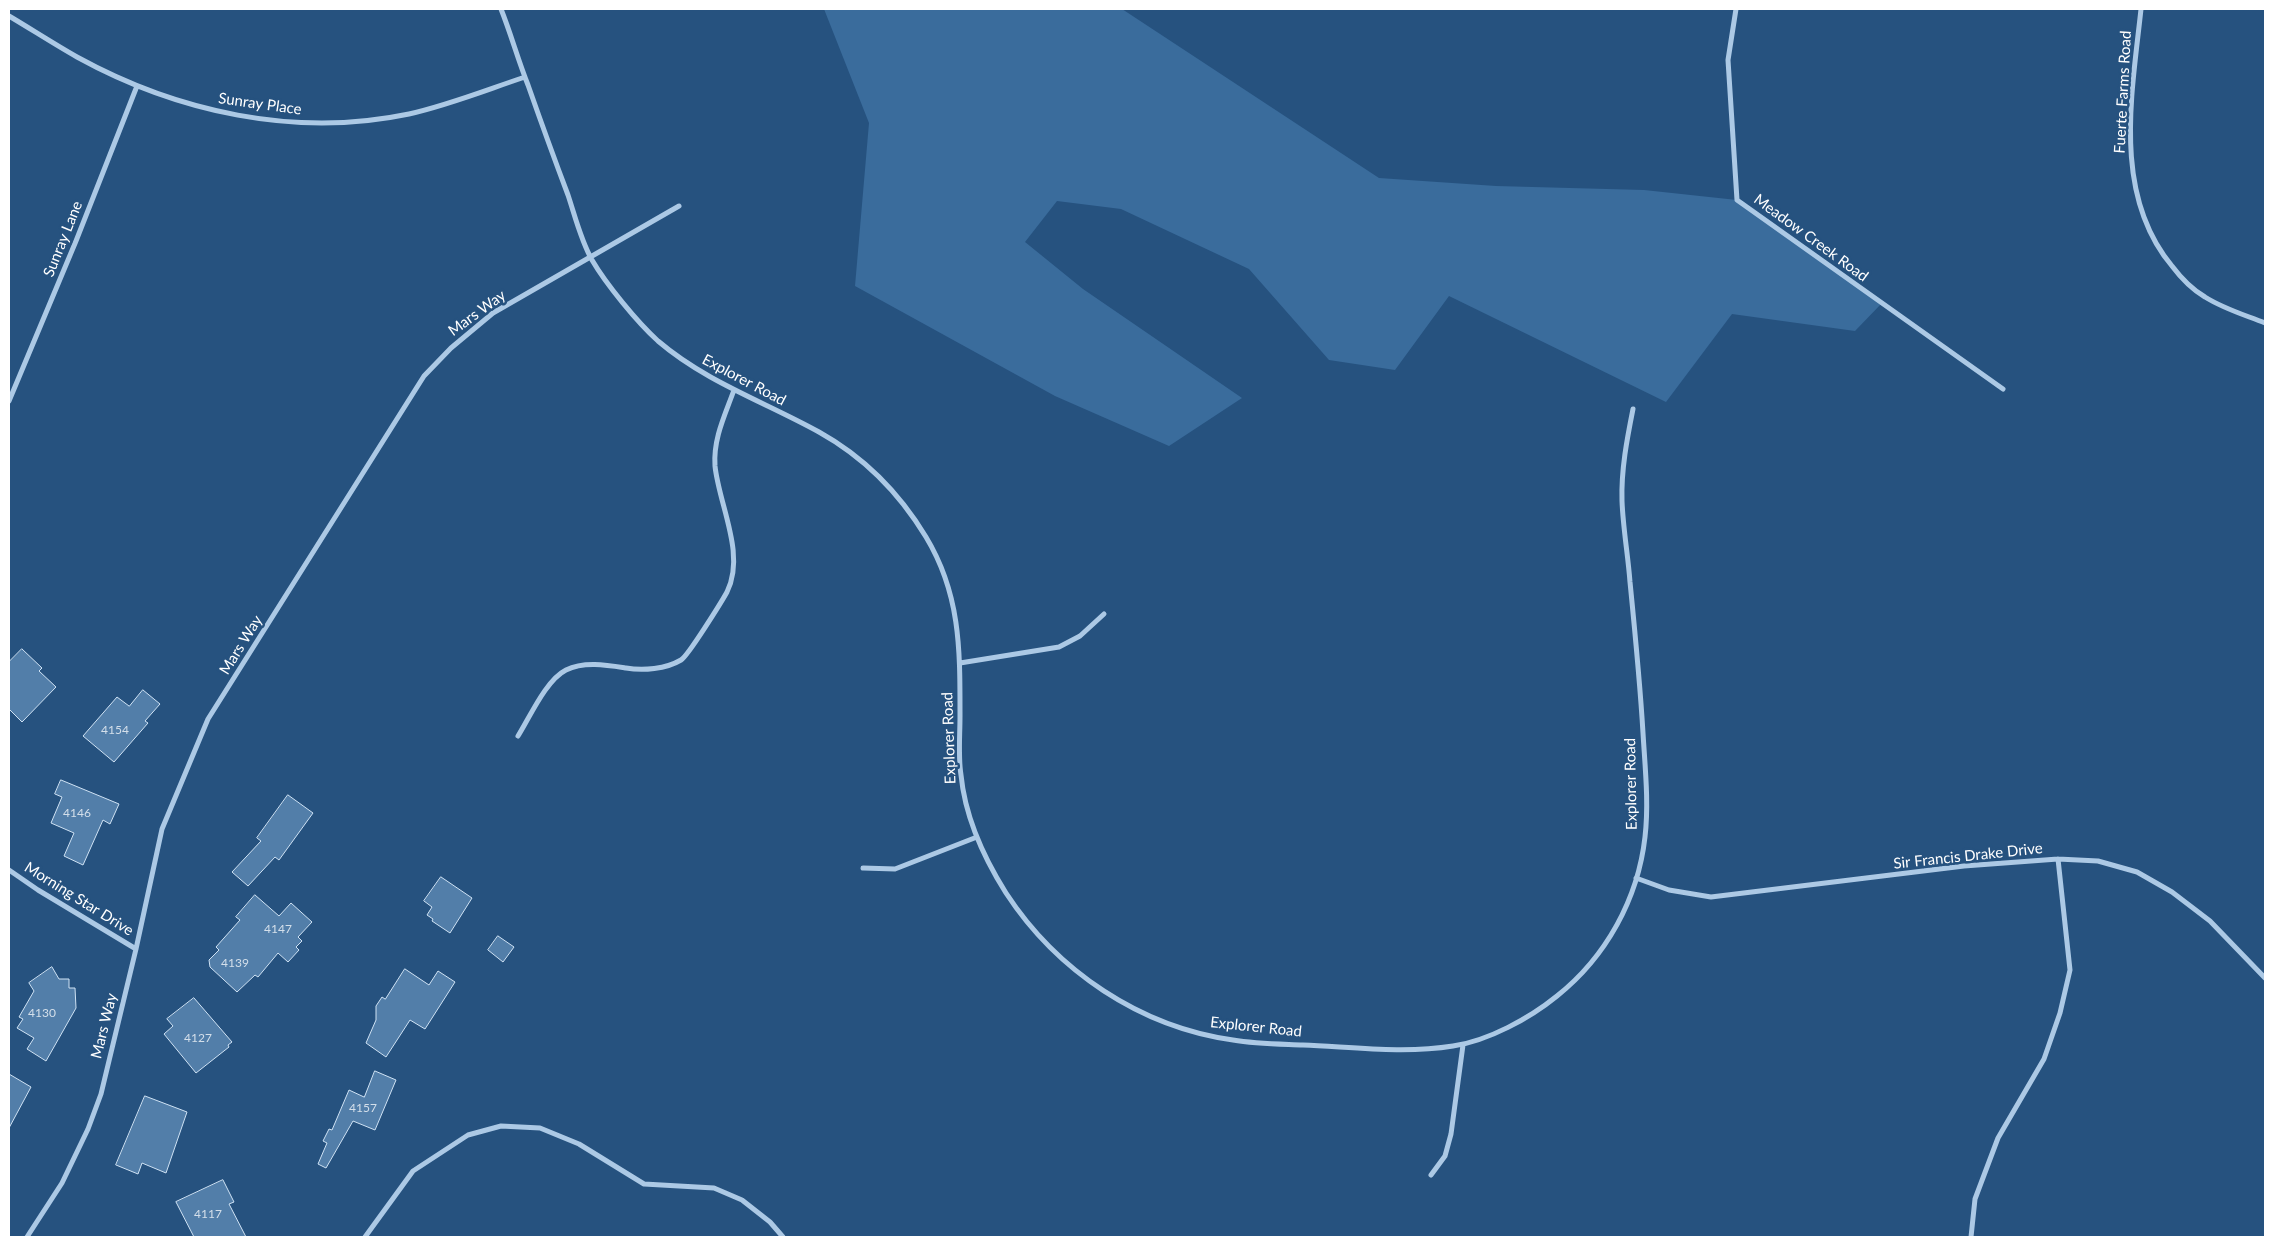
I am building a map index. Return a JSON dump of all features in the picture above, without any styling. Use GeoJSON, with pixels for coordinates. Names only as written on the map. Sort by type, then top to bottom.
{"type":"FeatureCollection","features":[{"type":"Feature","properties":{"kind":"street","name":"Explorer Road"},"geometry":{"type":"LineString","coordinates":[[501,9],[514,40],[525,77],[590,258],[622,301],[655,338],[692,367],[820,433],[843,447],[884,482],[902,502],[932,546],[953,596],[960,663],[960,769],[964,798],[977,837],[1003,889],[1038,935],[1079,974],[1127,1005],[1153,1018],[1205,1035],[1258,1043],[1424,1050],[1463,1045],[1523,1019],[1557,996],[1582,974],[1611,934],[1627,904],[1636,878],[1645,837],[1646,794],[1640,687],[1622,499],[1626,442],[1633,409]]}},
{"type":"Feature","properties":{"kind":"street","name":"Meadow Creek Road"},"geometry":{"type":"LineString","coordinates":[[1736,9],[1728,60],[1737,200],[2003,389]]}},
{"type":"Feature","properties":{"kind":"street","name":"Fuerte Farms Road"},"geometry":{"type":"LineString","coordinates":[[2141,9],[2132,102],[2131,153],[2135,191],[2147,227],[2166,260],[2190,286],[2219,305],[2265,322]]}},
{"type":"Feature","properties":{"kind":"street","name":"Sunray Place"},"geometry":{"type":"LineString","coordinates":[[9,16],[78,58],[137,86],[198,107],[236,116],[293,122],[350,122],[436,108],[525,77]]}},
{"type":"Feature","properties":{"kind":"street","name":"Sunray Lane"},"geometry":{"type":"LineString","coordinates":[[9,401],[76,242],[137,86]]}},
{"type":"Feature","properties":{"kind":"street","name":"Mars Way"},"geometry":{"type":"LineString","coordinates":[[27,1237],[62,1183],[88,1129],[101,1094],[136,949],[162,829],[208,719],[424,376],[450,348],[493,313],[679,206]]}},
{"type":"Feature","properties":{"kind":"street"},"geometry":{"type":"LineString","coordinates":[[518,736],[548,687],[566,670],[582,665],[607,665],[635,670],[666,666],[683,659],[728,591],[735,566],[724,501],[715,466],[716,438],[734,390]]}},
{"type":"Feature","properties":{"kind":"street"},"geometry":{"type":"LineString","coordinates":[[960,663],[1059,647],[1080,636],[1104,614]]}},
{"type":"Feature","properties":{"kind":"street"},"geometry":{"type":"LineString","coordinates":[[863,868],[895,869],[977,837]]}},
{"type":"Feature","properties":{"kind":"street"},"geometry":{"type":"LineString","coordinates":[[1971,1237],[1975,1198],[1998,1138],[2044,1059],[2060,1013],[2070,970],[2058,859]]}},
{"type":"Feature","properties":{"kind":"street","name":"Sir Francis Drake Drive"},"geometry":{"type":"LineString","coordinates":[[1636,878],[1669,890],[1711,897],[1964,866],[2058,859],[2098,861],[2118,865],[2155,881],[2210,921],[2265,978]]}},
{"type":"Feature","properties":{"kind":"street","name":"Morning Star Drive"},"geometry":{"type":"LineString","coordinates":[[9,870],[38,890],[136,949]]}},
{"type":"Feature","properties":{"kind":"street"},"geometry":{"type":"LineString","coordinates":[[1431,1175],[1445,1156],[1451,1134],[1463,1045]]}},
{"type":"Feature","properties":{"kind":"street"},"geometry":{"type":"LineString","coordinates":[[365,1237],[413,1171],[468,1135],[501,1126],[540,1128],[579,1144],[644,1184],[714,1188],[742,1200],[770,1222],[783,1237]]}},
{"type":"Feature","properties":{"kind":"shaded area"},"geometry":{"type":"Polygon","coordinates":[[[824,9],[1122,9],[1379,178],[1496,186],[1644,190],[1737,200],[1882,303],[1855,331],[1732,314],[1666,402],[1449,296],[1395,370],[1329,360],[1249,269],[1121,209],[1057,201],[1025,242],[1083,289],[1242,398],[1169,446],[1055,396],[855,286],[869,123],[824,9]]]}},
{"type":"Feature","properties":{"kind":"building"},"geometry":{"type":"Polygon","coordinates":[[[22,649],[42,668],[39,671],[56,687],[22,722],[9,709],[9,662],[22,649]]]}},
{"type":"Feature","properties":{"kind":"building"},"geometry":{"type":"Polygon","coordinates":[[[143,690],[160,704],[145,721],[148,723],[114,762],[83,736],[117,697],[129,706],[143,690]]]}},
{"type":"Feature","properties":{"kind":"building"},"geometry":{"type":"Polygon","coordinates":[[[61,780],[119,804],[110,824],[103,820],[83,865],[64,856],[74,833],[51,823],[62,797],[55,794],[61,780]]]}},
{"type":"Feature","properties":{"kind":"building"},"geometry":{"type":"Polygon","coordinates":[[[288,795],[313,813],[279,860],[275,857],[248,886],[232,872],[261,841],[257,838],[288,795]]]}},
{"type":"Feature","properties":{"kind":"building"},"geometry":{"type":"Polygon","coordinates":[[[441,877],[472,898],[450,933],[432,921],[433,919],[427,915],[432,907],[424,901],[441,877]]]}},
{"type":"Feature","properties":{"kind":"building"},"geometry":{"type":"Polygon","coordinates":[[[255,895],[279,916],[291,903],[312,922],[298,937],[302,941],[296,947],[299,950],[288,962],[278,953],[258,977],[255,975],[237,992],[210,967],[209,960],[219,950],[216,947],[240,920],[236,917],[255,895]]]}},
{"type":"Feature","properties":{"kind":"building"},"geometry":{"type":"Polygon","coordinates":[[[498,936],[514,947],[503,962],[488,950],[498,936]]]}},
{"type":"Feature","properties":{"kind":"building"},"geometry":{"type":"Polygon","coordinates":[[[52,967],[59,979],[69,979],[69,988],[75,988],[76,1008],[46,1061],[27,1049],[34,1038],[17,1028],[23,1019],[19,1017],[34,991],[29,983],[52,967]]]}},
{"type":"Feature","properties":{"kind":"building"},"geometry":{"type":"Polygon","coordinates":[[[405,969],[429,985],[438,971],[455,982],[425,1029],[410,1020],[386,1057],[366,1043],[376,1020],[376,1006],[382,997],[385,999],[405,969]]]}},
{"type":"Feature","properties":{"kind":"building"},"geometry":{"type":"Polygon","coordinates":[[[194,998],[232,1042],[228,1045],[229,1047],[196,1073],[164,1034],[173,1026],[167,1019],[194,998]]]}},
{"type":"Feature","properties":{"kind":"building"},"geometry":{"type":"Polygon","coordinates":[[[375,1071],[396,1080],[375,1130],[353,1121],[326,1168],[318,1164],[327,1143],[323,1141],[329,1129],[332,1130],[349,1090],[364,1097],[375,1071]]]}},
{"type":"Feature","properties":{"kind":"building"},"geometry":{"type":"Polygon","coordinates":[[[9,1074],[31,1087],[9,1128],[9,1074]]]}},
{"type":"Feature","properties":{"kind":"building"},"geometry":{"type":"Polygon","coordinates":[[[145,1096],[187,1112],[166,1173],[142,1163],[138,1174],[116,1165],[145,1096]]]}},
{"type":"Feature","properties":{"kind":"building"},"geometry":{"type":"Polygon","coordinates":[[[223,1180],[234,1202],[229,1204],[246,1237],[194,1237],[176,1202],[223,1180]]]}}]}
